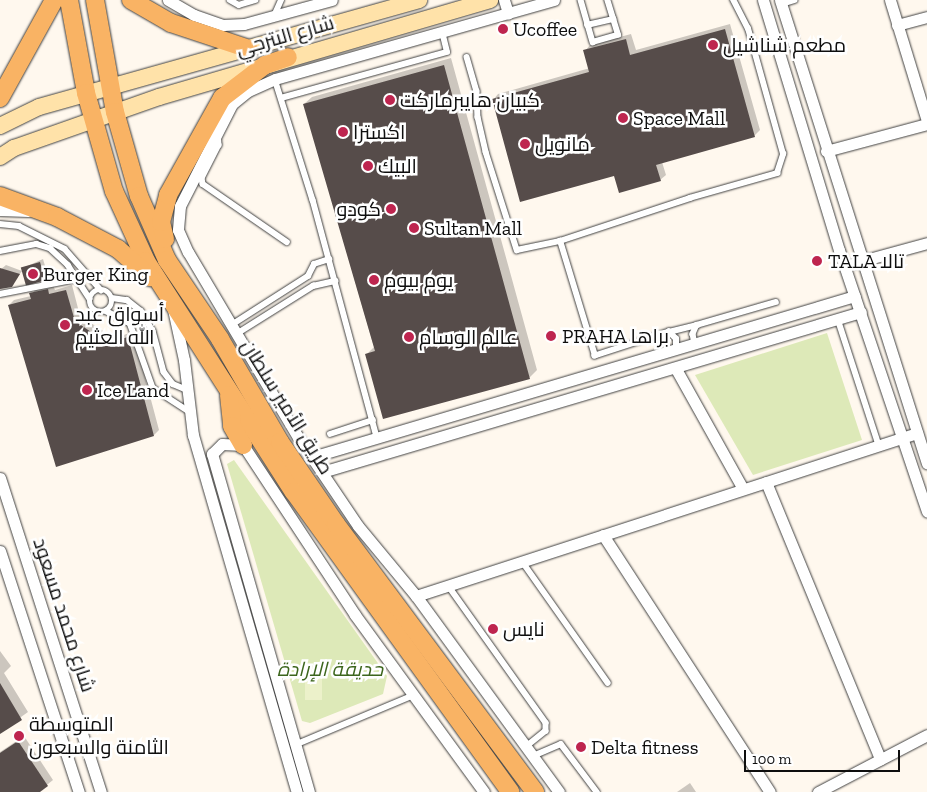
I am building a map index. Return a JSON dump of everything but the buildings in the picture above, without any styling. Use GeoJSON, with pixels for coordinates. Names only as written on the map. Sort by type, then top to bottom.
{"type":"FeatureCollection","features":[{"type":"Feature","properties":{"kind":"main road"},"geometry":{"type":"LineString","coordinates":[[0,98],[54,0]]}},
{"type":"Feature","properties":{"kind":"main road","name":"طريق الأمير سلطان"},"geometry":{"type":"LineString","coordinates":[[69,0],[86,93],[121,212],[146,261],[299,500],[510,792]]}},
{"type":"Feature","properties":{"kind":"main road","name":"طريق الأمير سلطان"},"geometry":{"type":"LineString","coordinates":[[95,0],[115,112],[140,196],[167,260],[280,442],[336,524],[535,792]]}},
{"type":"Feature","properties":{"kind":"main road"},"geometry":{"type":"LineString","coordinates":[[131,0],[171,23],[250,49]]}},
{"type":"Feature","properties":{"kind":"main road","name":"شارع البترجي"},"geometry":{"type":"LineString","coordinates":[[0,126],[39,107],[419,0]]}},
{"type":"Feature","properties":{"kind":"main road","name":"شارع البترجي"},"geometry":{"type":"LineString","coordinates":[[0,157],[14,148],[94,118],[288,57],[490,0]]}},
{"type":"Feature","properties":{"kind":"main road"},"geometry":{"type":"LineString","coordinates":[[184,286],[169,252],[161,222],[168,195],[222,98],[265,65],[288,57]]}},
{"type":"Feature","properties":{"kind":"main road"},"geometry":{"type":"LineString","coordinates":[[0,196],[42,211],[118,249],[171,300]]}},
{"type":"Feature","properties":{"kind":"main road"},"geometry":{"type":"LineString","coordinates":[[229,392],[232,426],[243,445]]}},
{"type":"Feature","properties":{"kind":"main road"},"geometry":{"type":"LineString","coordinates":[[403,645],[418,633]]}},
{"type":"Feature","properties":{"kind":"street","name":"شارع البترجي"},"geometry":{"type":"LineString","coordinates":[[168,0],[194,15],[223,26],[274,16],[332,0]]}},
{"type":"Feature","properties":{"kind":"street"},"geometry":{"type":"LineString","coordinates":[[504,0],[508,13]]}},
{"type":"Feature","properties":{"kind":"street","name":"شارع البترجي"},"geometry":{"type":"LineString","coordinates":[[218,132],[232,104],[248,92],[275,79],[554,0]]}},
{"type":"Feature","properties":{"kind":"street"},"geometry":{"type":"LineString","coordinates":[[763,0],[845,266],[927,512]]}},
{"type":"Feature","properties":{"kind":"street"},"geometry":{"type":"LineString","coordinates":[[826,152],[927,123],[890,0]]}},
{"type":"Feature","properties":{"kind":"street"},"geometry":{"type":"LineString","coordinates":[[781,2],[826,152],[927,462]]}},
{"type":"Feature","properties":{"kind":"street"},"geometry":{"type":"LineString","coordinates":[[897,25],[927,17]]}},
{"type":"Feature","properties":{"kind":"street"},"geometry":{"type":"LineString","coordinates":[[218,132],[180,206],[178,230],[188,252],[236,328],[312,457],[358,526],[416,596],[559,792]]}},
{"type":"Feature","properties":{"kind":"street"},"geometry":{"type":"LineString","coordinates":[[0,210],[42,211]]}},
{"type":"Feature","properties":{"kind":"street"},"geometry":{"type":"LineString","coordinates":[[845,266],[927,243]]}},
{"type":"Feature","properties":{"kind":"street"},"geometry":{"type":"LineString","coordinates":[[312,457],[855,296]]}},
{"type":"Feature","properties":{"kind":"street"},"geometry":{"type":"LineString","coordinates":[[171,300],[189,391],[194,435],[297,792]]}},
{"type":"Feature","properties":{"kind":"street"},"geometry":{"type":"LineString","coordinates":[[322,472],[676,369],[860,312]]}},
{"type":"Feature","properties":{"kind":"street"},"geometry":{"type":"LineString","coordinates":[[676,369],[743,489]]}},
{"type":"Feature","properties":{"kind":"street"},"geometry":{"type":"LineString","coordinates":[[416,596],[917,432]]}},
{"type":"Feature","properties":{"kind":"street"},"geometry":{"type":"LineString","coordinates":[[309,792],[212,454],[222,444],[243,445],[355,615],[484,792]]}},
{"type":"Feature","properties":{"kind":"street","name":"شارع محمد مسعود"},"geometry":{"type":"LineString","coordinates":[[0,478],[101,792]]}},
{"type":"Feature","properties":{"kind":"street"},"geometry":{"type":"LineString","coordinates":[[766,482],[880,759]]}},
{"type":"Feature","properties":{"kind":"street"},"geometry":{"type":"LineString","coordinates":[[603,535],[770,792]]}},
{"type":"Feature","properties":{"kind":"street","name":"شارع محمد مسعود"},"geometry":{"type":"LineString","coordinates":[[0,551],[79,792]]}},
{"type":"Feature","properties":{"kind":"street"},"geometry":{"type":"LineString","coordinates":[[818,792],[927,735]]}},
{"type":"Feature","properties":{"kind":"lane"},"geometry":{"type":"LineString","coordinates":[[230,0],[240,5],[255,0]]}},
{"type":"Feature","properties":{"kind":"lane"},"geometry":{"type":"LineString","coordinates":[[274,16],[281,0]]}},
{"type":"Feature","properties":{"kind":"lane"},"geometry":{"type":"LineString","coordinates":[[581,0],[592,42],[618,35],[607,0]]}},
{"type":"Feature","properties":{"kind":"lane"},"geometry":{"type":"LineString","coordinates":[[467,57],[477,91],[478,117],[486,152],[517,250],[560,241],[690,198],[777,173],[783,154],[748,30],[733,0]]}},
{"type":"Feature","properties":{"kind":"lane"},"geometry":{"type":"LineString","coordinates":[[781,2],[794,0]]}},
{"type":"Feature","properties":{"kind":"lane"},"geometry":{"type":"LineString","coordinates":[[587,25],[613,19]]}},
{"type":"Feature","properties":{"kind":"lane"},"geometry":{"type":"LineString","coordinates":[[281,98],[447,52],[442,32]]}},
{"type":"Feature","properties":{"kind":"lane"},"geometry":{"type":"LineString","coordinates":[[275,79],[329,259],[377,438]]}},
{"type":"Feature","properties":{"kind":"lane"},"geometry":{"type":"LineString","coordinates":[[218,132],[219,145],[202,178],[204,185],[287,242]]}},
{"type":"Feature","properties":{"kind":"lane"},"geometry":{"type":"LineString","coordinates":[[0,224],[19,226],[65,249],[101,290],[112,298],[127,300],[141,311],[153,331],[164,372],[173,384],[189,391]]}},
{"type":"Feature","properties":{"kind":"lane"},"geometry":{"type":"LineString","coordinates":[[560,241],[595,356],[669,332],[776,302]]}},
{"type":"Feature","properties":{"kind":"lane"},"geometry":{"type":"LineString","coordinates":[[0,251],[43,245],[58,255],[90,299],[92,308],[106,311],[130,323],[152,388],[190,413]]}},
{"type":"Feature","properties":{"kind":"lane"},"geometry":{"type":"LineString","coordinates":[[236,328],[308,276],[314,264],[329,259]]}},
{"type":"Feature","properties":{"kind":"lane"},"geometry":{"type":"LineString","coordinates":[[0,294],[77,279]]}},
{"type":"Feature","properties":{"kind":"lane"},"geometry":{"type":"LineString","coordinates":[[236,328],[313,286],[335,281]]}},
{"type":"Feature","properties":{"kind":"lane"},"geometry":{"type":"LineString","coordinates":[[90,299],[101,290]]}},
{"type":"Feature","properties":{"kind":"lane"},"geometry":{"type":"LineString","coordinates":[[106,311],[112,298]]}},
{"type":"Feature","properties":{"kind":"lane"},"geometry":{"type":"LineString","coordinates":[[838,319],[879,445]]}},
{"type":"Feature","properties":{"kind":"lane"},"geometry":{"type":"LineString","coordinates":[[695,344],[693,334],[697,325]]}},
{"type":"Feature","properties":{"kind":"lane"},"geometry":{"type":"LineString","coordinates":[[669,332],[676,339],[676,350]]}},
{"type":"Feature","properties":{"kind":"lane"},"geometry":{"type":"LineString","coordinates":[[330,434],[373,420]]}},
{"type":"Feature","properties":{"kind":"lane"},"geometry":{"type":"LineString","coordinates":[[522,562],[608,683]]}},
{"type":"Feature","properties":{"kind":"lane"},"geometry":{"type":"LineString","coordinates":[[448,585],[546,723],[546,731],[529,751]]}},
{"type":"Feature","properties":{"kind":"lane"},"geometry":{"type":"LineString","coordinates":[[295,746],[414,695]]}},
{"type":"Feature","properties":{"kind":"lane"},"geometry":{"type":"LineString","coordinates":[[529,751],[561,744],[597,792]]}},
{"type":"Feature","properties":{"kind":"green space"},"geometry":{"type":"Polygon","coordinates":[[[827,333],[862,440],[753,475],[695,375],[827,333]]]}},
{"type":"Feature","properties":{"kind":"green space","name":"حديقة الإرادة"},"geometry":{"type":"Polygon","coordinates":[[[234,460],[387,676],[383,694],[310,723],[302,721],[227,464],[234,460]]]}},
{"type":"Feature","properties":{"kind":"green space"},"geometry":{"type":"Polygon","coordinates":[[[305,667],[322,667],[322,700],[305,700],[305,667]]]}},
{"type":"Feature","properties":{"kind":"place","name":"Ucoffee"},"geometry":{"type":"Point","coordinates":[503,29]}},
{"type":"Feature","properties":{"kind":"place","name":"مطعم شناشيل"},"geometry":{"type":"Point","coordinates":[713,45]}},
{"type":"Feature","properties":{"kind":"place","name":"كبيان هايبرماركت"},"geometry":{"type":"Point","coordinates":[390,100]}},
{"type":"Feature","properties":{"kind":"place","name":"Space Mall"},"geometry":{"type":"Point","coordinates":[623,118]}},
{"type":"Feature","properties":{"kind":"place","name":"اكسترا"},"geometry":{"type":"Point","coordinates":[343,132]}},
{"type":"Feature","properties":{"kind":"place","name":"مانويل"},"geometry":{"type":"Point","coordinates":[525,144]}},
{"type":"Feature","properties":{"kind":"place","name":"البيك"},"geometry":{"type":"Point","coordinates":[368,166]}},
{"type":"Feature","properties":{"kind":"place","name":"كودو"},"geometry":{"type":"Point","coordinates":[391,209]}},
{"type":"Feature","properties":{"kind":"place","name":"Sultan Mall"},"geometry":{"type":"Point","coordinates":[414,228]}},
{"type":"Feature","properties":{"kind":"place","name":"TALA تالا"},"geometry":{"type":"Point","coordinates":[817,261]}},
{"type":"Feature","properties":{"kind":"place","name":"Burger King"},"geometry":{"type":"Point","coordinates":[33,274]}},
{"type":"Feature","properties":{"kind":"place","name":"يوم بيوم"},"geometry":{"type":"Point","coordinates":[374,280]}},
{"type":"Feature","properties":{"kind":"place","name":"أسواق عبد الله العثيم"},"geometry":{"type":"Point","coordinates":[65,325]}},
{"type":"Feature","properties":{"kind":"place","name":"PRAHA براها"},"geometry":{"type":"Point","coordinates":[551,336]}},
{"type":"Feature","properties":{"kind":"place","name":"عالم الوسام"},"geometry":{"type":"Point","coordinates":[409,337]}},
{"type":"Feature","properties":{"kind":"place","name":"Ice Land"},"geometry":{"type":"Point","coordinates":[87,390]}},
{"type":"Feature","properties":{"kind":"place","name":"نايس"},"geometry":{"type":"Point","coordinates":[493,629]}},
{"type":"Feature","properties":{"kind":"place","name":"المتوسطة الثامنة والسبعون"},"geometry":{"type":"Point","coordinates":[19,736]}},
{"type":"Feature","properties":{"kind":"place","name":"Delta fitness"},"geometry":{"type":"Point","coordinates":[581,747]}}]}
